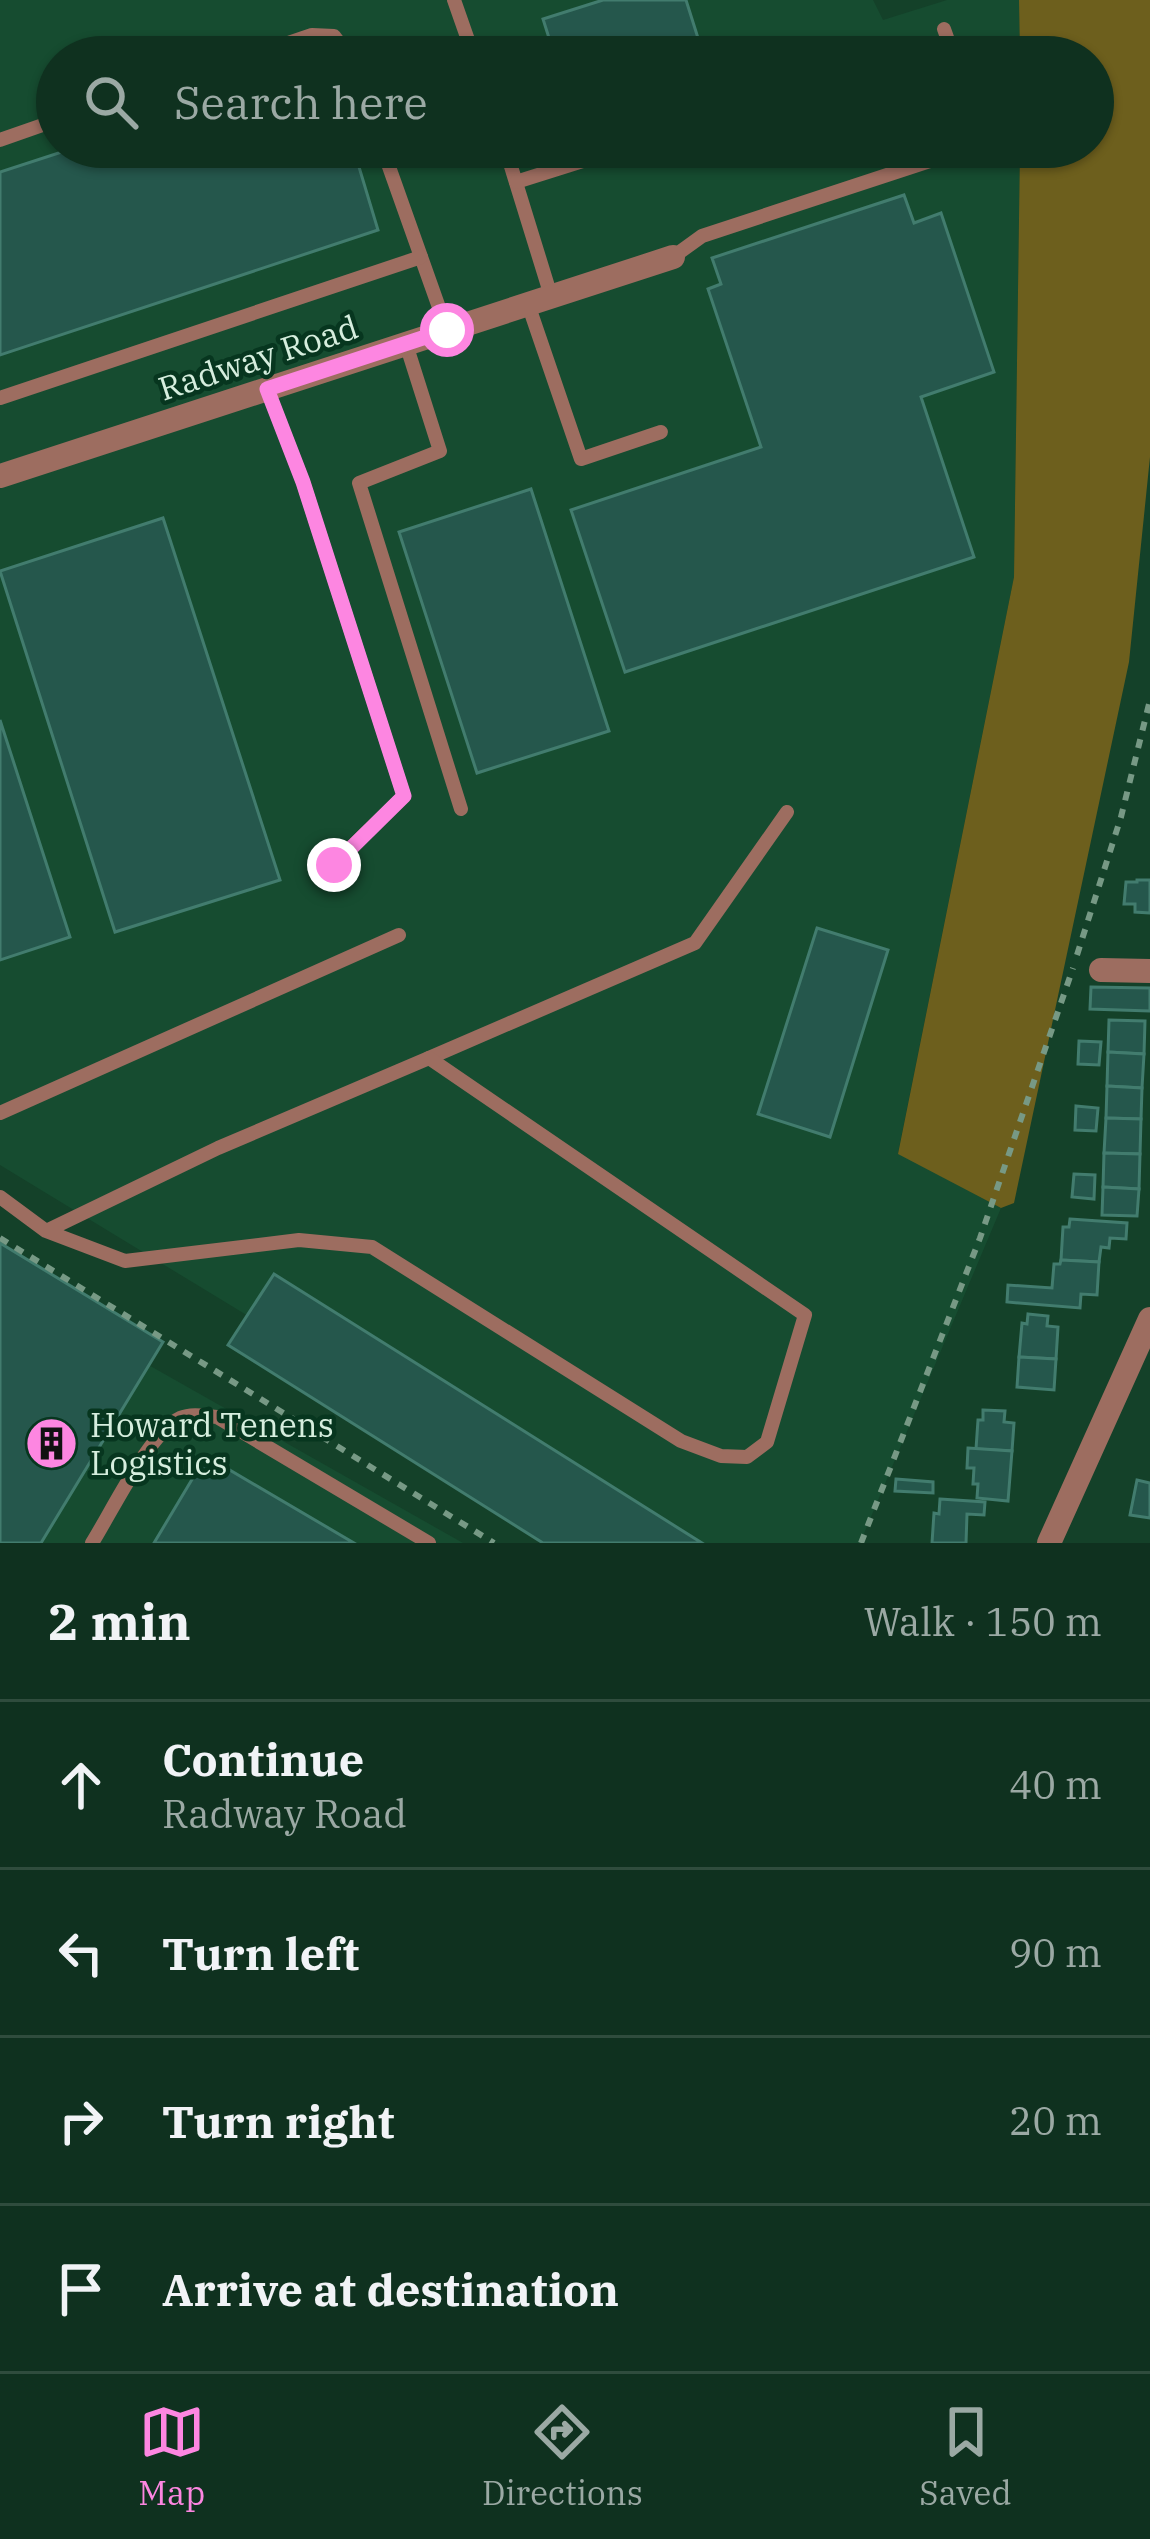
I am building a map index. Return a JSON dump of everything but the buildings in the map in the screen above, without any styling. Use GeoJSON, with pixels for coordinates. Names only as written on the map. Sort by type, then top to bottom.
{"type":"FeatureCollection","features":[{"type":"Feature","properties":{"kind":"street","name":"Radway Road"},"geometry":{"type":"LineString","coordinates":[[0,476],[674,257]]}},
{"type":"Feature","properties":{"kind":"street"},"geometry":{"type":"LineString","coordinates":[[1101,970],[1150,971]]}},
{"type":"Feature","properties":{"kind":"street"},"geometry":{"type":"LineString","coordinates":[[1049,1543],[1150,1319]]}},
{"type":"Feature","properties":{"kind":"lane"},"geometry":{"type":"LineString","coordinates":[[467,36],[455,3],[474,0]]}},
{"type":"Feature","properties":{"kind":"lane"},"geometry":{"type":"LineString","coordinates":[[944,29],[946,36]]}},
{"type":"Feature","properties":{"kind":"lane"},"geometry":{"type":"LineString","coordinates":[[0,140],[36,128]]}},
{"type":"Feature","properties":{"kind":"lane"},"geometry":{"type":"LineString","coordinates":[[390,168],[447,330]]}},
{"type":"Feature","properties":{"kind":"lane"},"geometry":{"type":"LineString","coordinates":[[512,168],[581,459],[661,432]]}},
{"type":"Feature","properties":{"kind":"lane"},"geometry":{"type":"LineString","coordinates":[[516,182],[560,168]]}},
{"type":"Feature","properties":{"kind":"lane"},"geometry":{"type":"LineString","coordinates":[[674,257],[702,236],[908,168]]}},
{"type":"Feature","properties":{"kind":"lane"},"geometry":{"type":"LineString","coordinates":[[0,398],[421,256]]}},
{"type":"Feature","properties":{"kind":"lane"},"geometry":{"type":"LineString","coordinates":[[406,344],[440,451],[359,483],[461,809]]}},
{"type":"Feature","properties":{"kind":"lane"},"geometry":{"type":"LineString","coordinates":[[267,389],[303,482],[404,796],[334,865]]}},
{"type":"Feature","properties":{"kind":"lane"},"geometry":{"type":"LineString","coordinates":[[46,1231],[218,1148],[695,943],[788,812]]}},
{"type":"Feature","properties":{"kind":"lane"},"geometry":{"type":"LineString","coordinates":[[0,1113],[399,935]]}},
{"type":"Feature","properties":{"kind":"lane"},"geometry":{"type":"LineString","coordinates":[[0,1197],[46,1231],[125,1261],[299,1240],[372,1247],[681,1441],[721,1456],[747,1456],[766,1442],[805,1315],[429,1058]]}},
{"type":"Feature","properties":{"kind":"lane"},"geometry":{"type":"LineString","coordinates":[[92,1543],[154,1440],[169,1424],[197,1415],[218,1417],[429,1543]]}},
{"type":"Feature","properties":{"kind":"path"},"geometry":{"type":"LineString","coordinates":[[861,1543],[980,1238],[1073,968],[1121,817],[1150,700]]}},
{"type":"Feature","properties":{"kind":"path"},"geometry":{"type":"LineString","coordinates":[[1073,968],[1101,970]]}},
{"type":"Feature","properties":{"kind":"path"},"geometry":{"type":"LineString","coordinates":[[0,1238],[494,1543]]}},
{"type":"Feature","properties":{"kind":"shaded area"},"geometry":{"type":"Polygon","coordinates":[[[0,0],[873,0],[883,20],[947,0],[1019,0],[1020,36],[36,36],[36,168],[1020,168],[1014,577],[898,1153],[1001,1208],[860,1543],[621,1543],[0,1165],[0,0]]]}},
{"type":"Feature","properties":{"kind":"shaded area"},"geometry":{"type":"Polygon","coordinates":[[[1019,0],[1150,0],[1150,457],[1129,662],[1014,1203],[1001,1208],[898,1154],[1014,577],[1020,168],[1114,168],[1114,36],[1020,36],[1019,0]]]}},
{"type":"Feature","properties":{"kind":"shaded area"},"geometry":{"type":"Polygon","coordinates":[[[0,1281],[463,1543],[0,1543],[0,1281]]]}},
{"type":"Feature","properties":{"kind":"place","name":"Howard Tenens Logistics"},"geometry":{"type":"Point","coordinates":[51,1443]}},
{"type":"Feature","properties":{"kind":"route"},"geometry":{"type":"LineString","coordinates":[[334,865],[404,796],[303,482],[267,389],[447,330]]}}]}
